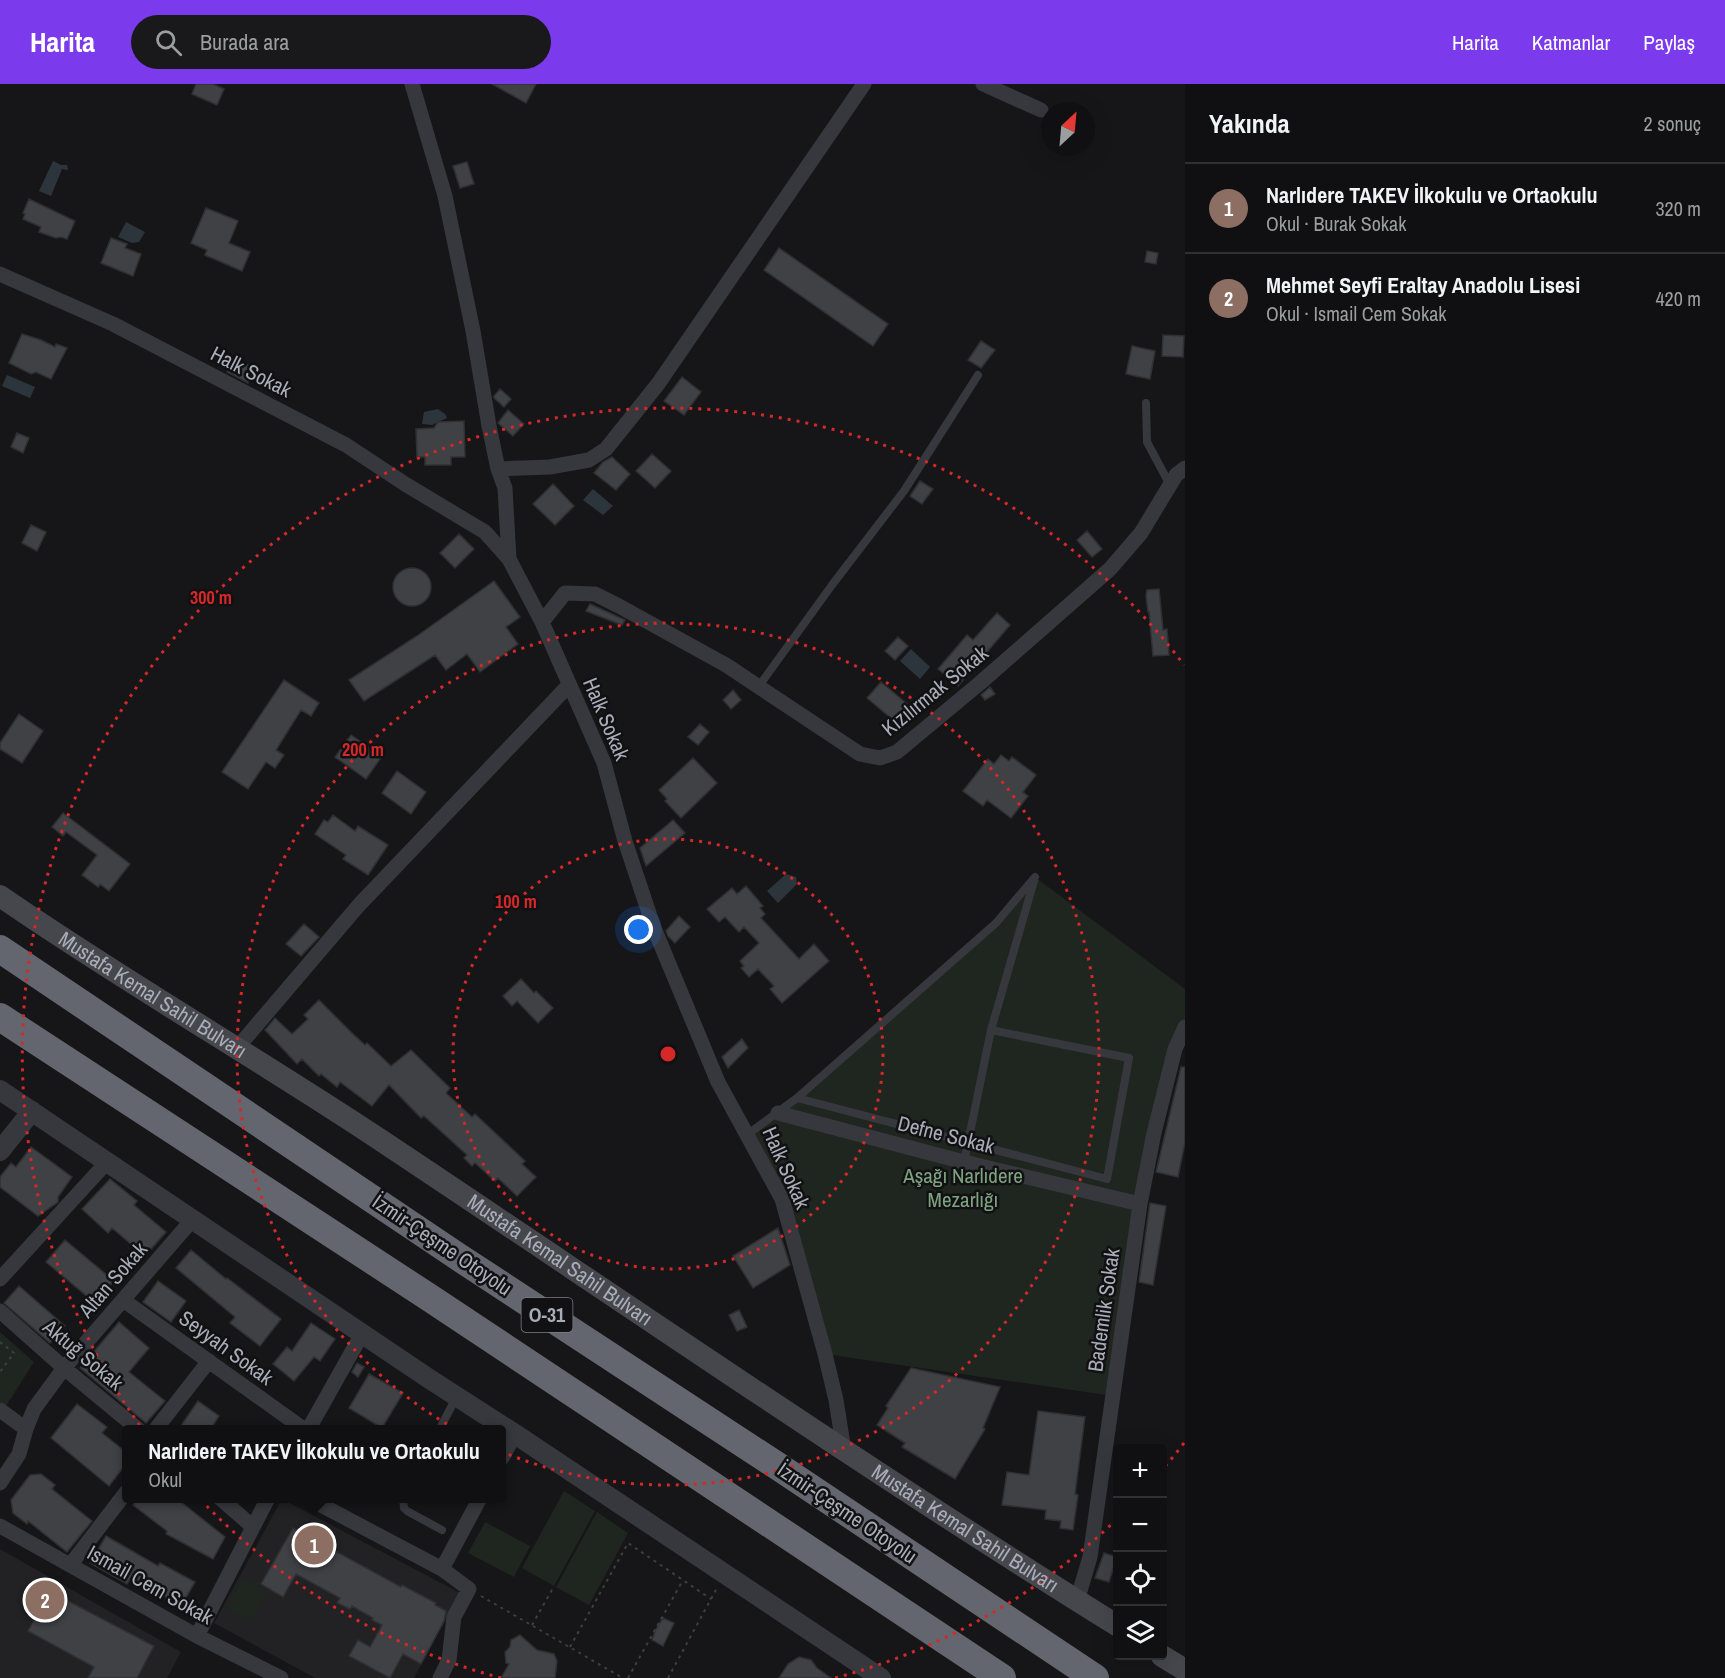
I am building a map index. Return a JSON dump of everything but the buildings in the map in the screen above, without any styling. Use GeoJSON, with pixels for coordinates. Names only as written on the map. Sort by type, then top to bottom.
{"type":"FeatureCollection","features":[{"type":"Feature","properties":{"kind":"highway","name":"İzmir-Çeşme Otoyolu"},"geometry":{"type":"LineString","coordinates":[[0,949],[466,1263],[756,1452],[1095,1678]]}},
{"type":"Feature","properties":{"kind":"highway","name":"O-31"},"geometry":{"type":"LineString","coordinates":[[0,1017],[449,1311],[1002,1678]]}},
{"type":"Feature","properties":{"kind":"main road","name":"Mustafa Kemal Sahil Bulvarı"},"geometry":{"type":"LineString","coordinates":[[0,896],[66,942],[375,1136],[844,1451],[1113,1623]]}},
{"type":"Feature","properties":{"kind":"main road"},"geometry":{"type":"LineString","coordinates":[[1167,1659],[1185,1670]]}},
{"type":"Feature","properties":{"kind":"street"},"geometry":{"type":"LineString","coordinates":[[412,84],[444,196],[473,331],[498,469],[505,488],[509,559]]}},
{"type":"Feature","properties":{"kind":"street"},"geometry":{"type":"LineString","coordinates":[[498,469],[550,467],[590,460],[606,449],[658,384],[864,84]]}},
{"type":"Feature","properties":{"kind":"street"},"geometry":{"type":"LineString","coordinates":[[983,84],[1041,110]]}},
{"type":"Feature","properties":{"kind":"street","name":"Halk Sokak"},"geometry":{"type":"LineString","coordinates":[[0,273],[113,324],[346,445],[485,532],[509,559],[542,622],[604,763],[625,842],[654,928],[718,1082],[782,1199],[825,1354],[836,1400],[844,1451]]}},
{"type":"Feature","properties":{"kind":"street","name":"Kızılırmak Sokak"},"geometry":{"type":"LineString","coordinates":[[542,622],[565,593],[596,594],[726,665],[860,754],[880,758],[897,752],[1110,569],[1141,533],[1176,475],[1185,468]]}},
{"type":"Feature","properties":{"kind":"street"},"geometry":{"type":"LineString","coordinates":[[237,1048],[359,905],[568,685]]}},
{"type":"Feature","properties":{"kind":"street","name":"Bademlik Sokak"},"geometry":{"type":"LineString","coordinates":[[1077,1601],[1090,1557],[1140,1204],[1175,1049],[1185,1027]]}},
{"type":"Feature","properties":{"kind":"street"},"geometry":{"type":"LineString","coordinates":[[0,1090],[500,1425]]}},
{"type":"Feature","properties":{"kind":"street"},"geometry":{"type":"LineString","coordinates":[[0,1150],[32,1111]]}},
{"type":"Feature","properties":{"kind":"street","name":"Defne Sokak"},"geometry":{"type":"LineString","coordinates":[[778,1113],[964,1162],[1140,1204]]}},
{"type":"Feature","properties":{"kind":"street"},"geometry":{"type":"LineString","coordinates":[[0,1279],[107,1162]]}},
{"type":"Feature","properties":{"kind":"street","name":"Altan Sokak"},"geometry":{"type":"LineString","coordinates":[[0,1483],[19,1454],[34,1409],[64,1368],[193,1219]]}},
{"type":"Feature","properties":{"kind":"street","name":"Seyyah Sokak"},"geometry":{"type":"LineString","coordinates":[[123,1300],[299,1425]]}},
{"type":"Feature","properties":{"kind":"street","name":"Aktuğ Sokak"},"geometry":{"type":"LineString","coordinates":[[0,1311],[133,1425]]}},
{"type":"Feature","properties":{"kind":"street"},"geometry":{"type":"LineString","coordinates":[[309,1425],[362,1334]]}},
{"type":"Feature","properties":{"kind":"street"},"geometry":{"type":"LineString","coordinates":[[159,1425],[209,1361]]}},
{"type":"Feature","properties":{"kind":"street"},"geometry":{"type":"LineString","coordinates":[[0,1410],[26,1429]]}},
{"type":"Feature","properties":{"kind":"street"},"geometry":{"type":"LineString","coordinates":[[506,1429],[725,1574],[870,1675]]}},
{"type":"Feature","properties":{"kind":"street"},"geometry":{"type":"LineString","coordinates":[[506,1449],[514,1434]]}},
{"type":"Feature","properties":{"kind":"street"},"geometry":{"type":"LineString","coordinates":[[71,1564],[122,1496]]}},
{"type":"Feature","properties":{"kind":"street"},"geometry":{"type":"LineString","coordinates":[[226,1503],[253,1527]]}},
{"type":"Feature","properties":{"kind":"street"},"geometry":{"type":"LineString","coordinates":[[197,1636],[265,1503]]}},
{"type":"Feature","properties":{"kind":"street"},"geometry":{"type":"LineString","coordinates":[[317,1503],[442,1569],[468,1589],[454,1617],[449,1660],[440,1678]]}},
{"type":"Feature","properties":{"kind":"street"},"geometry":{"type":"LineString","coordinates":[[442,1569],[477,1503]]}},
{"type":"Feature","properties":{"kind":"street","name":"Ismail Cem Sokak"},"geometry":{"type":"LineString","coordinates":[[0,1526],[197,1636],[281,1678]]}},
{"type":"Feature","properties":{"kind":"lane"},"geometry":{"type":"LineString","coordinates":[[759,686],[904,491],[978,375]]}},
{"type":"Feature","properties":{"kind":"lane"},"geometry":{"type":"LineString","coordinates":[[1146,403],[1146,442],[1170,485]]}},
{"type":"Feature","properties":{"kind":"lane"},"geometry":{"type":"LineString","coordinates":[[748,1134],[797,1098],[996,923],[1035,877],[991,1030],[964,1162]]}},
{"type":"Feature","properties":{"kind":"lane"},"geometry":{"type":"LineString","coordinates":[[797,1098],[1107,1179],[1129,1058],[991,1030]]}},
{"type":"Feature","properties":{"kind":"lane"},"geometry":{"type":"LineString","coordinates":[[442,1425],[457,1397]]}},
{"type":"Feature","properties":{"kind":"lane"},"geometry":{"type":"LineString","coordinates":[[403,1503],[407,1511],[442,1530]]}},
{"type":"Feature","properties":{"kind":"path"},"geometry":{"type":"LineString","coordinates":[[0,1342],[14,1353],[0,1372]]}},
{"type":"Feature","properties":{"kind":"path"},"geometry":{"type":"LineString","coordinates":[[570,1647],[628,1543],[711,1599]]}},
{"type":"Feature","properties":{"kind":"path"},"geometry":{"type":"LineString","coordinates":[[668,1678],[725,1574]]}},
{"type":"Feature","properties":{"kind":"path"},"geometry":{"type":"LineString","coordinates":[[628,1678],[683,1580]]}},
{"type":"Feature","properties":{"kind":"path"},"geometry":{"type":"LineString","coordinates":[[532,1625],[553,1588]]}},
{"type":"Feature","properties":{"kind":"path"},"geometry":{"type":"LineString","coordinates":[[468,1589],[623,1678]]}},
{"type":"Feature","properties":{"kind":"shaded area"},"geometry":{"type":"Polygon","coordinates":[[[53,161],[67,165],[68,170],[62,169],[51,196],[39,191],[53,161]]]}},
{"type":"Feature","properties":{"kind":"shaded area"},"geometry":{"type":"Polygon","coordinates":[[[126,222],[145,232],[139,242],[132,243],[118,237],[126,222]]]}},
{"type":"Feature","properties":{"kind":"shaded area"},"geometry":{"type":"Polygon","coordinates":[[[7,375],[35,387],[30,398],[2,386],[7,375]]]}},
{"type":"Feature","properties":{"kind":"shaded area"},"geometry":{"type":"Polygon","coordinates":[[[438,409],[447,418],[432,425],[422,424],[424,412],[438,409]]]}},
{"type":"Feature","properties":{"kind":"shaded area"},"geometry":{"type":"Polygon","coordinates":[[[593,489],[613,506],[603,515],[583,500],[593,489]]]}},
{"type":"Feature","properties":{"kind":"shaded area"},"geometry":{"type":"Polygon","coordinates":[[[911,649],[930,667],[920,679],[900,661],[911,649]]]}},
{"type":"Feature","properties":{"kind":"shaded area"},"geometry":{"type":"Polygon","coordinates":[[[786,874],[796,877],[797,884],[778,903],[767,891],[786,874]]]}},
{"type":"Feature","properties":{"kind":"shaded area"},"geometry":{"type":"Polygon","coordinates":[[[280,1503],[290,1503],[460,1593],[414,1678],[315,1678],[214,1623],[280,1503]]]}},
{"type":"Feature","properties":{"kind":"shaded area"},"geometry":{"type":"Polygon","coordinates":[[[0,1549],[181,1652],[167,1678],[0,1678],[0,1549]]]}},
{"type":"Feature","properties":{"kind":"green space","name":"Aşağı Narlıdere Mezarlığı"},"geometry":{"type":"Polygon","coordinates":[[[1035,877],[1185,989],[1185,1027],[1175,1049],[1113,1396],[825,1354],[782,1199],[748,1134],[778,1113],[996,923],[1035,877]]]}},
{"type":"Feature","properties":{"kind":"green space"},"geometry":{"type":"Polygon","coordinates":[[[0,1332],[34,1362],[6,1406],[0,1402],[0,1332]]]}},
{"type":"Feature","properties":{"kind":"green space"},"geometry":{"type":"Polygon","coordinates":[[[564,1491],[595,1511],[554,1586],[522,1568],[564,1491]]]}},
{"type":"Feature","properties":{"kind":"green space"},"geometry":{"type":"Polygon","coordinates":[[[597,1512],[628,1533],[589,1605],[556,1587],[597,1512]]]}},
{"type":"Feature","properties":{"kind":"green space"},"geometry":{"type":"Polygon","coordinates":[[[485,1522],[530,1546],[514,1577],[468,1553],[485,1522]]]}},
{"type":"Feature","properties":{"kind":"green space"},"geometry":{"type":"Polygon","coordinates":[[[243,1578],[267,1591],[250,1622],[226,1608],[243,1578]]]}},
{"type":"Feature","properties":{"kind":"place","name":"Narlıdere TAKEV İlkokulu ve Ortaokulu"},"geometry":{"type":"Point","coordinates":[314,1545]}},
{"type":"Feature","properties":{"kind":"place","name":"Mehmet Seyfi Eraltay Anadolu Lisesi"},"geometry":{"type":"Point","coordinates":[45,1600]}}]}
